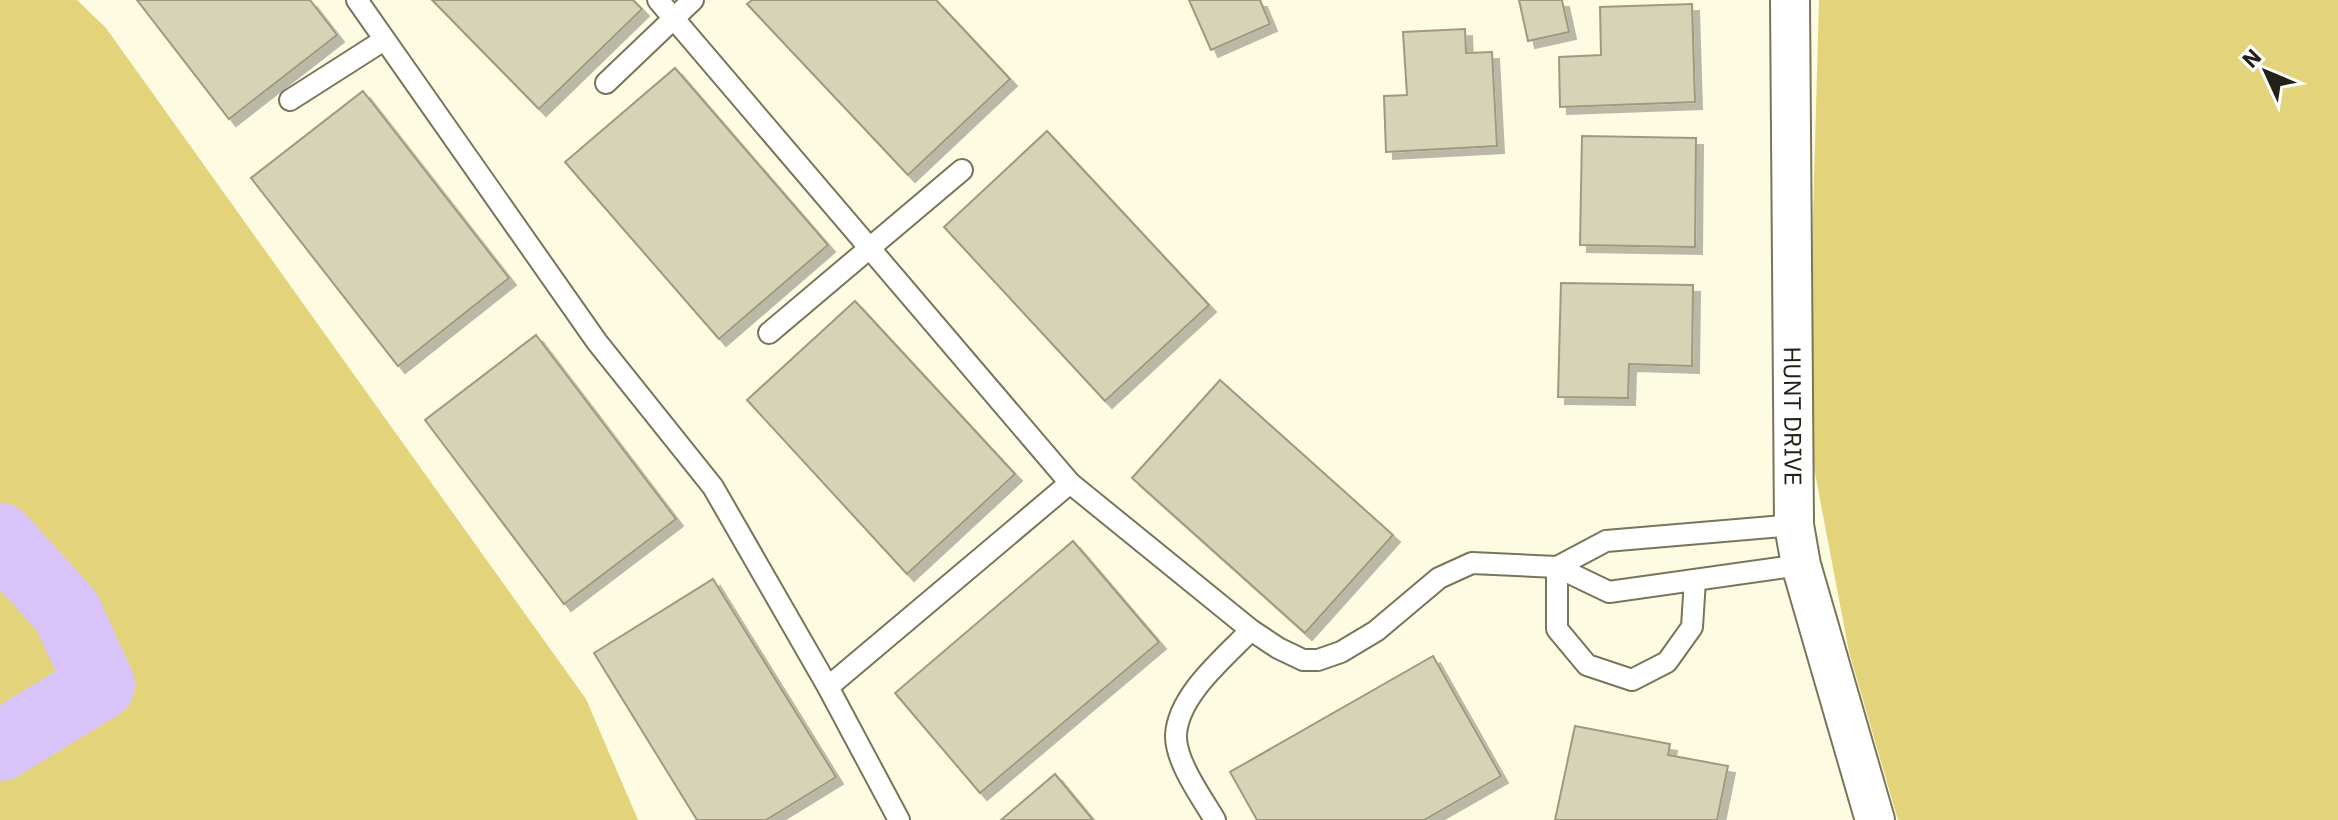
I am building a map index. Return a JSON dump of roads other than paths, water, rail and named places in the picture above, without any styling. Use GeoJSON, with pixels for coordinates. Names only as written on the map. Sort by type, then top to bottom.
{"type":"FeatureCollection","features":[{"type":"Feature","properties":{"kind":"street","name":"HUNT DRIVE"},"geometry":{"type":"LineString","coordinates":[[1790,0],[1794,525],[1801,565],[1875,820]]}},
{"type":"Feature","properties":{"kind":"lane"},"geometry":{"type":"LineString","coordinates":[[357,0],[597,342],[713,487],[828,687],[899,820]]}},
{"type":"Feature","properties":{"kind":"lane"},"geometry":{"type":"LineString","coordinates":[[658,0],[1070,483],[1251,630],[1278,648],[1303,660],[1318,660],[1341,652],[1376,631],[1439,578],[1472,563],[1557,567],[1609,592],[1801,565]]}},
{"type":"Feature","properties":{"kind":"lane"},"geometry":{"type":"LineString","coordinates":[[606,83],[693,0]]}},
{"type":"Feature","properties":{"kind":"lane"},"geometry":{"type":"LineString","coordinates":[[290,100],[384,40]]}},
{"type":"Feature","properties":{"kind":"lane"},"geometry":{"type":"LineString","coordinates":[[769,333],[962,170]]}},
{"type":"Feature","properties":{"kind":"lane"},"geometry":{"type":"LineString","coordinates":[[828,687],[1070,483]]}},
{"type":"Feature","properties":{"kind":"lane"},"geometry":{"type":"LineString","coordinates":[[1557,567],[1606,541],[1794,525]]}},
{"type":"Feature","properties":{"kind":"lane"},"geometry":{"type":"LineString","coordinates":[[1557,567],[1557,629],[1587,665],[1632,680],[1667,662],[1692,627],[1695,580]]}},
{"type":"Feature","properties":{"kind":"lane"},"geometry":{"type":"LineString","coordinates":[[1215,820],[1182,762],[1176,736],[1184,707],[1202,681],[1251,630]]}},
{"type":"Feature","properties":{"kind":"waterway"},"geometry":{"type":"LineString","coordinates":[[0,538],[67,612],[100,685],[0,746]]}}]}
